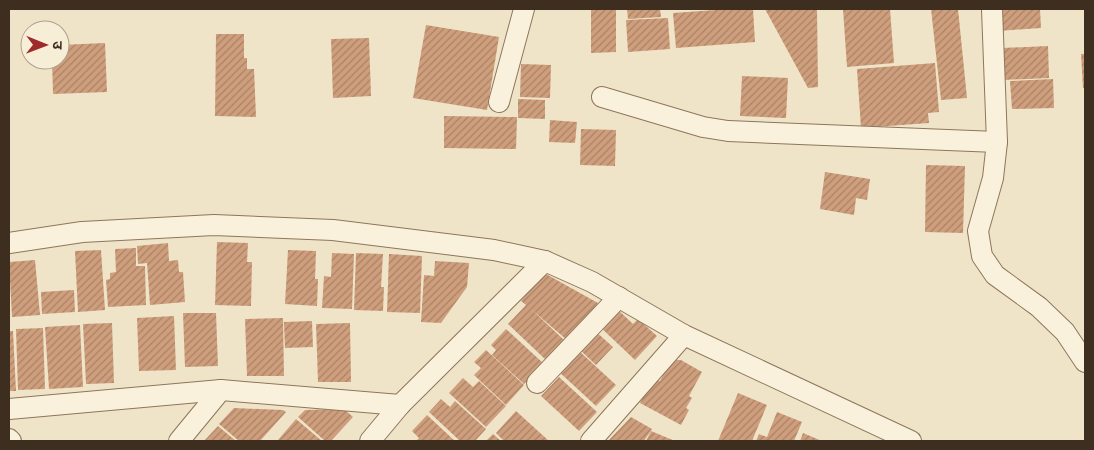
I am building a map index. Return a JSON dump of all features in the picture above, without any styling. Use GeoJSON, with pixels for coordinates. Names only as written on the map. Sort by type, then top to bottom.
{"type":"FeatureCollection","features":[{"type":"Feature","properties":{"kind":"street"},"geometry":{"type":"LineString","coordinates":[[498,102],[524,9]]}},
{"type":"Feature","properties":{"kind":"street"},"geometry":{"type":"LineString","coordinates":[[992,9],[997,142],[993,178],[978,231],[982,256],[995,275],[1038,307],[1065,332],[1085,362]]}},
{"type":"Feature","properties":{"kind":"street"},"geometry":{"type":"LineString","coordinates":[[602,97],[703,127],[728,131],[997,142]]}},
{"type":"Feature","properties":{"kind":"street"},"geometry":{"type":"LineString","coordinates":[[9,244],[82,232],[214,225],[333,230],[494,250],[545,261],[592,282],[684,335],[911,441]]}},
{"type":"Feature","properties":{"kind":"street"},"geometry":{"type":"LineString","coordinates":[[370,441],[400,405],[545,261]]}},
{"type":"Feature","properties":{"kind":"street"},"geometry":{"type":"LineString","coordinates":[[537,383],[619,297]]}},
{"type":"Feature","properties":{"kind":"street"},"geometry":{"type":"LineString","coordinates":[[591,441],[684,335]]}},
{"type":"Feature","properties":{"kind":"street"},"geometry":{"type":"LineString","coordinates":[[9,409],[221,390],[400,405]]}},
{"type":"Feature","properties":{"kind":"street"},"geometry":{"type":"LineString","coordinates":[[178,441],[221,390]]}},
{"type":"Feature","properties":{"kind":"building"},"geometry":{"type":"Polygon","coordinates":[[[591,9],[616,9],[616,52],[591,53],[591,9]]]}},
{"type":"Feature","properties":{"kind":"building"},"geometry":{"type":"Polygon","coordinates":[[[627,9],[660,9],[661,17],[628,19],[627,9]]]}},
{"type":"Feature","properties":{"kind":"building"},"geometry":{"type":"Polygon","coordinates":[[[753,9],[755,42],[676,48],[673,13],[753,9]]]}},
{"type":"Feature","properties":{"kind":"building"},"geometry":{"type":"Polygon","coordinates":[[[765,9],[817,9],[818,87],[808,88],[765,9]]]}},
{"type":"Feature","properties":{"kind":"building"},"geometry":{"type":"Polygon","coordinates":[[[843,9],[890,9],[894,63],[847,67],[843,9]]]}},
{"type":"Feature","properties":{"kind":"building"},"geometry":{"type":"Polygon","coordinates":[[[931,9],[958,9],[967,98],[941,100],[931,9]]]}},
{"type":"Feature","properties":{"kind":"building"},"geometry":{"type":"Polygon","coordinates":[[[997,9],[1040,9],[1041,28],[998,31],[997,9]]]}},
{"type":"Feature","properties":{"kind":"building"},"geometry":{"type":"Polygon","coordinates":[[[668,18],[670,49],[628,52],[626,20],[668,18]]]}},
{"type":"Feature","properties":{"kind":"building"},"geometry":{"type":"Polygon","coordinates":[[[426,25],[499,37],[487,110],[413,98],[426,25]]]}},
{"type":"Feature","properties":{"kind":"building"},"geometry":{"type":"Polygon","coordinates":[[[216,34],[244,34],[244,58],[247,58],[247,69],[254,69],[256,117],[215,116],[216,34]]]}},
{"type":"Feature","properties":{"kind":"building"},"geometry":{"type":"Polygon","coordinates":[[[369,38],[371,96],[333,98],[331,39],[369,38]]]}},
{"type":"Feature","properties":{"kind":"building"},"geometry":{"type":"Polygon","coordinates":[[[105,43],[107,92],[53,94],[52,70],[70,70],[70,45],[105,43]]]}},
{"type":"Feature","properties":{"kind":"building"},"geometry":{"type":"Polygon","coordinates":[[[1048,46],[1049,78],[1003,80],[1002,48],[1048,46]]]}},
{"type":"Feature","properties":{"kind":"building"},"geometry":{"type":"Polygon","coordinates":[[[1081,54],[1085,54],[1085,88],[1083,88],[1081,54]]]}},
{"type":"Feature","properties":{"kind":"building"},"geometry":{"type":"Polygon","coordinates":[[[935,63],[939,112],[928,113],[929,123],[861,128],[857,69],[935,63]]]}},
{"type":"Feature","properties":{"kind":"building"},"geometry":{"type":"Polygon","coordinates":[[[521,64],[551,65],[550,98],[520,97],[521,64]]]}},
{"type":"Feature","properties":{"kind":"building"},"geometry":{"type":"Polygon","coordinates":[[[742,76],[788,78],[786,118],[740,116],[742,76]]]}},
{"type":"Feature","properties":{"kind":"building"},"geometry":{"type":"Polygon","coordinates":[[[1053,79],[1054,108],[1012,109],[1010,81],[1053,79]]]}},
{"type":"Feature","properties":{"kind":"building"},"geometry":{"type":"Polygon","coordinates":[[[518,99],[545,100],[545,119],[518,118],[518,99]]]}},
{"type":"Feature","properties":{"kind":"building"},"geometry":{"type":"Polygon","coordinates":[[[444,116],[517,117],[516,149],[444,148],[444,116]]]}},
{"type":"Feature","properties":{"kind":"building"},"geometry":{"type":"Polygon","coordinates":[[[550,120],[577,122],[575,143],[549,142],[550,120]]]}},
{"type":"Feature","properties":{"kind":"building"},"geometry":{"type":"Polygon","coordinates":[[[581,129],[616,130],[615,166],[580,165],[581,129]]]}},
{"type":"Feature","properties":{"kind":"building"},"geometry":{"type":"Polygon","coordinates":[[[926,165],[965,166],[963,233],[925,232],[926,165]]]}},
{"type":"Feature","properties":{"kind":"building"},"geometry":{"type":"Polygon","coordinates":[[[825,172],[870,179],[867,200],[856,198],[854,215],[820,209],[825,172]]]}},
{"type":"Feature","properties":{"kind":"building"},"geometry":{"type":"Polygon","coordinates":[[[217,242],[248,243],[247,262],[252,262],[251,306],[215,305],[217,242]]]}},
{"type":"Feature","properties":{"kind":"building"},"geometry":{"type":"Polygon","coordinates":[[[168,243],[169,261],[178,260],[179,272],[183,272],[185,302],[150,305],[147,263],[138,264],[137,246],[168,243]]]}},
{"type":"Feature","properties":{"kind":"building"},"geometry":{"type":"Polygon","coordinates":[[[136,248],[136,266],[145,266],[146,305],[108,307],[106,280],[110,279],[110,273],[116,272],[115,249],[136,248]]]}},
{"type":"Feature","properties":{"kind":"building"},"geometry":{"type":"Polygon","coordinates":[[[101,250],[105,310],[78,312],[75,251],[101,250]]]}},
{"type":"Feature","properties":{"kind":"building"},"geometry":{"type":"Polygon","coordinates":[[[288,250],[316,251],[315,279],[318,279],[317,306],[285,304],[288,250]]]}},
{"type":"Feature","properties":{"kind":"building"},"geometry":{"type":"Polygon","coordinates":[[[332,253],[354,254],[352,309],[322,308],[324,276],[331,277],[332,253]]]}},
{"type":"Feature","properties":{"kind":"building"},"geometry":{"type":"Polygon","coordinates":[[[356,253],[383,254],[381,287],[384,287],[383,311],[354,310],[356,253]]]}},
{"type":"Feature","properties":{"kind":"building"},"geometry":{"type":"Polygon","coordinates":[[[389,254],[422,256],[420,313],[387,312],[389,254]]]}},
{"type":"Feature","properties":{"kind":"building"},"geometry":{"type":"Polygon","coordinates":[[[35,260],[40,315],[12,317],[9,262],[35,260]]]}},
{"type":"Feature","properties":{"kind":"building"},"geometry":{"type":"Polygon","coordinates":[[[435,261],[469,263],[467,287],[441,323],[421,322],[424,275],[434,276],[435,261]]]}},
{"type":"Feature","properties":{"kind":"building"},"geometry":{"type":"Polygon","coordinates":[[[544,273],[598,303],[567,340],[531,309],[564,340],[546,360],[508,324],[526,305],[521,301],[544,273]]]}},
{"type":"Feature","properties":{"kind":"building"},"geometry":{"type":"Polygon","coordinates":[[[74,290],[75,312],[42,314],[41,292],[74,290]]]}},
{"type":"Feature","properties":{"kind":"building"},"geometry":{"type":"Polygon","coordinates":[[[616,308],[633,324],[638,319],[657,336],[635,360],[599,326],[616,308]]]}},
{"type":"Feature","properties":{"kind":"building"},"geometry":{"type":"Polygon","coordinates":[[[183,313],[216,313],[218,366],[185,367],[183,313]]]}},
{"type":"Feature","properties":{"kind":"building"},"geometry":{"type":"Polygon","coordinates":[[[174,316],[176,370],[139,371],[137,318],[174,316]]]}},
{"type":"Feature","properties":{"kind":"building"},"geometry":{"type":"Polygon","coordinates":[[[283,318],[284,376],[247,376],[245,319],[283,318]]]}},
{"type":"Feature","properties":{"kind":"building"},"geometry":{"type":"Polygon","coordinates":[[[312,321],[313,347],[285,348],[284,322],[312,321]]]}},
{"type":"Feature","properties":{"kind":"building"},"geometry":{"type":"Polygon","coordinates":[[[112,323],[114,383],[86,384],[83,324],[112,323]]]}},
{"type":"Feature","properties":{"kind":"building"},"geometry":{"type":"Polygon","coordinates":[[[350,323],[351,382],[318,382],[316,324],[350,323]]]}},
{"type":"Feature","properties":{"kind":"building"},"geometry":{"type":"Polygon","coordinates":[[[80,325],[83,387],[49,389],[45,327],[80,325]]]}},
{"type":"Feature","properties":{"kind":"building"},"geometry":{"type":"Polygon","coordinates":[[[43,328],[45,389],[18,390],[16,329],[43,328]]]}},
{"type":"Feature","properties":{"kind":"building"},"geometry":{"type":"Polygon","coordinates":[[[506,329],[543,363],[524,384],[492,355],[496,350],[491,345],[506,329]]]}},
{"type":"Feature","properties":{"kind":"building"},"geometry":{"type":"Polygon","coordinates":[[[594,330],[613,347],[596,365],[578,348],[594,330]]]}},
{"type":"Feature","properties":{"kind":"building"},"geometry":{"type":"Polygon","coordinates":[[[9,331],[13,331],[16,391],[9,391],[9,331]]]}},
{"type":"Feature","properties":{"kind":"building"},"geometry":{"type":"Polygon","coordinates":[[[577,349],[616,385],[596,406],[557,370],[577,349]]]}},
{"type":"Feature","properties":{"kind":"building"},"geometry":{"type":"Polygon","coordinates":[[[486,350],[524,385],[506,405],[474,375],[481,368],[474,362],[486,350]]]}},
{"type":"Feature","properties":{"kind":"building"},"geometry":{"type":"Polygon","coordinates":[[[671,360],[681,360],[702,372],[689,396],[692,398],[686,408],[689,410],[681,425],[640,403],[653,380],[660,381],[671,360]]]}},
{"type":"Feature","properties":{"kind":"building"},"geometry":{"type":"Polygon","coordinates":[[[559,377],[597,412],[579,431],[541,396],[559,377]]]}},
{"type":"Feature","properties":{"kind":"building"},"geometry":{"type":"Polygon","coordinates":[[[463,378],[473,387],[479,381],[506,406],[486,427],[449,393],[463,378]]]}},
{"type":"Feature","properties":{"kind":"building"},"geometry":{"type":"Polygon","coordinates":[[[738,393],[767,405],[752,441],[718,441],[738,393]]]}},
{"type":"Feature","properties":{"kind":"building"},"geometry":{"type":"Polygon","coordinates":[[[441,399],[450,407],[455,401],[486,429],[475,441],[460,441],[429,412],[441,399]]]}},
{"type":"Feature","properties":{"kind":"building"},"geometry":{"type":"Polygon","coordinates":[[[234,408],[283,410],[286,412],[260,441],[239,441],[219,424],[234,408]]]}},
{"type":"Feature","properties":{"kind":"building"},"geometry":{"type":"Polygon","coordinates":[[[344,409],[353,417],[331,441],[325,441],[298,417],[305,410],[344,409]]]}},
{"type":"Feature","properties":{"kind":"building"},"geometry":{"type":"Polygon","coordinates":[[[516,411],[549,441],[504,441],[496,433],[516,411]]]}},
{"type":"Feature","properties":{"kind":"building"},"geometry":{"type":"Polygon","coordinates":[[[777,412],[802,422],[794,441],[756,441],[759,434],[767,437],[777,412]]]}},
{"type":"Feature","properties":{"kind":"building"},"geometry":{"type":"Polygon","coordinates":[[[427,415],[455,441],[416,441],[419,438],[412,431],[427,415]]]}},
{"type":"Feature","properties":{"kind":"building"},"geometry":{"type":"Polygon","coordinates":[[[631,417],[652,429],[644,441],[608,441],[631,417]]]}},
{"type":"Feature","properties":{"kind":"building"},"geometry":{"type":"Polygon","coordinates":[[[296,419],[322,441],[278,440],[296,419]]]}},
{"type":"Feature","properties":{"kind":"building"},"geometry":{"type":"Polygon","coordinates":[[[218,426],[236,441],[204,441],[218,426]]]}},
{"type":"Feature","properties":{"kind":"building"},"geometry":{"type":"Polygon","coordinates":[[[651,431],[675,441],[646,441],[651,431]]]}},
{"type":"Feature","properties":{"kind":"building"},"geometry":{"type":"Polygon","coordinates":[[[803,433],[822,441],[800,441],[803,433]]]}},
{"type":"Feature","properties":{"kind":"building"},"geometry":{"type":"Polygon","coordinates":[[[493,434],[501,441],[486,441],[493,434]]]}}]}
